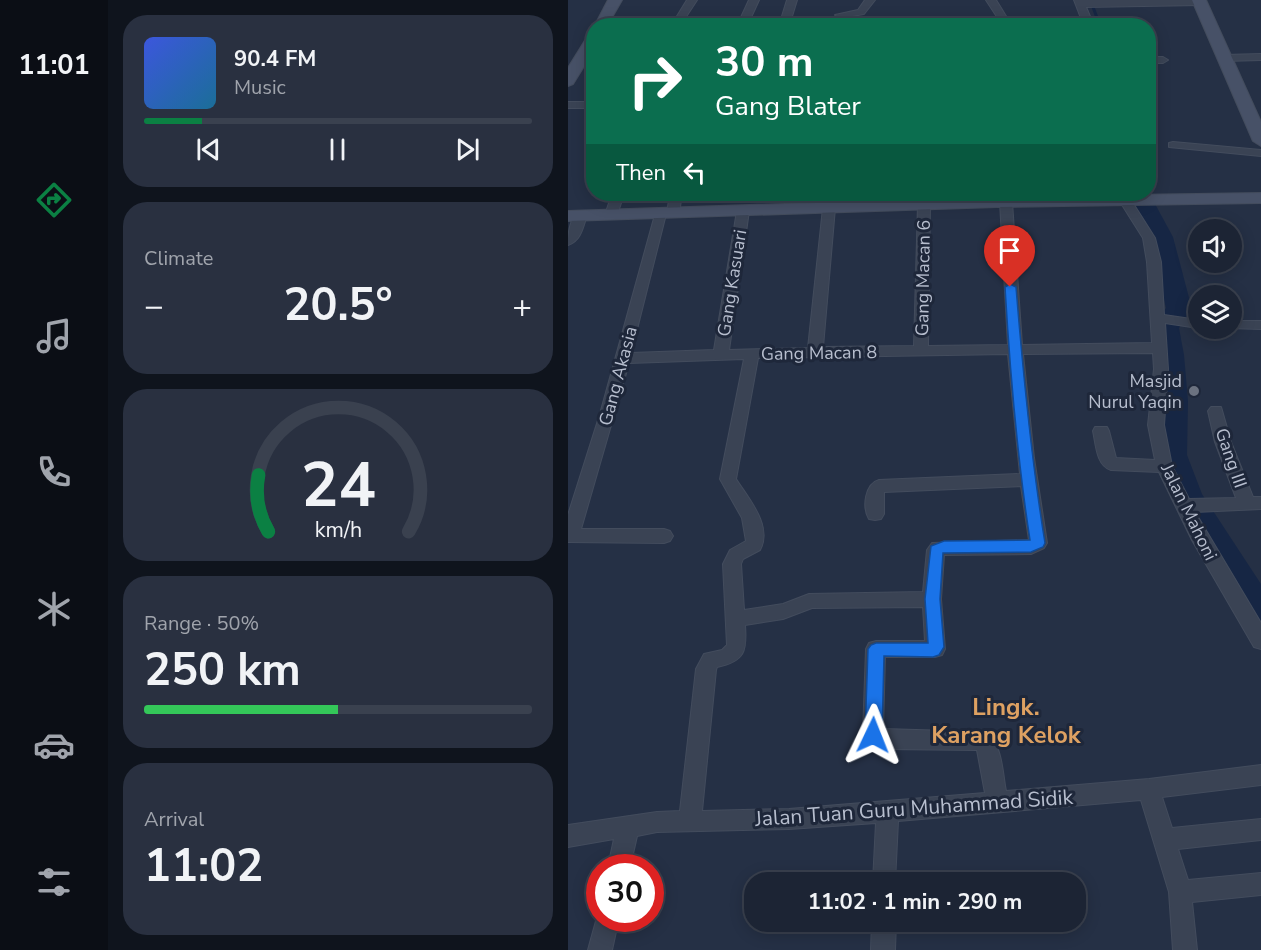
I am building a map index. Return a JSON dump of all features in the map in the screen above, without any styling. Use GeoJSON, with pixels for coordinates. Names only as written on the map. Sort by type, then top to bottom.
{"type":"FeatureCollection","features":[{"type":"Feature","properties":{"kind":"street"},"geometry":{"type":"LineString","coordinates":[[605,18],[615,0]]}},
{"type":"Feature","properties":{"kind":"street"},"geometry":{"type":"LineString","coordinates":[[680,18],[692,0]]}},
{"type":"Feature","properties":{"kind":"street"},"geometry":{"type":"LineString","coordinates":[[746,18],[754,0]]}},
{"type":"Feature","properties":{"kind":"street"},"geometry":{"type":"LineString","coordinates":[[786,18],[792,0]]}},
{"type":"Feature","properties":{"kind":"street"},"geometry":{"type":"LineString","coordinates":[[840,15],[860,12],[870,0]]}},
{"type":"Feature","properties":{"kind":"street"},"geometry":{"type":"LineString","coordinates":[[991,0],[1003,18]]}},
{"type":"Feature","properties":{"kind":"street"},"geometry":{"type":"LineString","coordinates":[[1086,18],[1081,3],[1199,1],[1261,141]]}},
{"type":"Feature","properties":{"kind":"street"},"geometry":{"type":"LineString","coordinates":[[568,81],[586,50]]}},
{"type":"Feature","properties":{"kind":"street"},"geometry":{"type":"LineString","coordinates":[[1225,58],[1261,57]]}},
{"type":"Feature","properties":{"kind":"street"},"geometry":{"type":"LineString","coordinates":[[1156,60],[1163,60]]}},
{"type":"Feature","properties":{"kind":"street"},"geometry":{"type":"LineString","coordinates":[[568,105],[586,105]]}},
{"type":"Feature","properties":{"kind":"street"},"geometry":{"type":"LineString","coordinates":[[1173,146],[1208,146],[1219,150],[1261,153]]}},
{"type":"Feature","properties":{"kind":"street"},"geometry":{"type":"LineString","coordinates":[[1156,200],[1261,198]]}},
{"type":"Feature","properties":{"kind":"street"},"geometry":{"type":"LineString","coordinates":[[612,215],[616,201]]}},
{"type":"Feature","properties":{"kind":"street","name":"Gang Akasia"},"geometry":{"type":"LineString","coordinates":[[569,535],[666,214],[672,201]]}},
{"type":"Feature","properties":{"kind":"street"},"geometry":{"type":"LineString","coordinates":[[568,241],[575,234],[574,216],[829,208],[884,201]]}},
{"type":"Feature","properties":{"kind":"street"},"geometry":{"type":"LineString","coordinates":[[908,201],[924,205],[975,201]]}},
{"type":"Feature","properties":{"kind":"street"},"geometry":{"type":"LineString","coordinates":[[997,802],[987,747],[982,741],[886,740],[873,735],[876,649],[935,649],[932,599],[936,550],[938,548],[1031,547],[1038,543],[1028,480],[1000,201]]}},
{"type":"Feature","properties":{"kind":"street","name":"Jalan Mahoni"},"geometry":{"type":"LineString","coordinates":[[1120,201],[1149,238],[1154,262],[1161,319],[1160,389],[1156,425],[1164,466],[1185,506],[1251,610],[1261,641]]}},
{"type":"Feature","properties":{"kind":"street","name":"Gang Macan 6"},"geometry":{"type":"LineString","coordinates":[[921,351],[924,205]]}},
{"type":"Feature","properties":{"kind":"street"},"geometry":{"type":"LineString","coordinates":[[815,352],[829,208]]}},
{"type":"Feature","properties":{"kind":"street","name":"Gang Kasuari"},"geometry":{"type":"LineString","coordinates":[[721,355],[743,211]]}},
{"type":"Feature","properties":{"kind":"street"},"geometry":{"type":"LineString","coordinates":[[1161,319],[1188,323]]}},
{"type":"Feature","properties":{"kind":"street"},"geometry":{"type":"LineString","coordinates":[[1242,325],[1261,325]]}},
{"type":"Feature","properties":{"kind":"street","name":"Gang Macan 8"},"geometry":{"type":"LineString","coordinates":[[624,358],[815,352],[1160,348]]}},
{"type":"Feature","properties":{"kind":"street"},"geometry":{"type":"LineString","coordinates":[[690,820],[706,669],[711,660],[734,653],[737,646],[732,578],[733,559],[754,544],[753,523],[728,479],[752,354]]}},
{"type":"Feature","properties":{"kind":"street","name":"Gang III"},"geometry":{"type":"LineString","coordinates":[[1216,411],[1222,442],[1254,503]]}},
{"type":"Feature","properties":{"kind":"street"},"geometry":{"type":"LineString","coordinates":[[1101,431],[1107,459],[1111,464],[1164,466]]}},
{"type":"Feature","properties":{"kind":"street"},"geometry":{"type":"LineString","coordinates":[[876,514],[875,491],[879,486],[1028,480]]}},
{"type":"Feature","properties":{"kind":"street"},"geometry":{"type":"LineString","coordinates":[[1185,506],[1254,503]]}},
{"type":"Feature","properties":{"kind":"street"},"geometry":{"type":"LineString","coordinates":[[569,535],[664,536]]}},
{"type":"Feature","properties":{"kind":"street"},"geometry":{"type":"LineString","coordinates":[[736,618],[774,614],[801,606],[809,601],[932,599]]}},
{"type":"Feature","properties":{"kind":"street","name":"Jalan Tuan Guru Muhammad Sidik"},"geometry":{"type":"LineString","coordinates":[[568,836],[628,826],[690,820],[789,819],[887,812],[1149,789],[1261,775]]}},
{"type":"Feature","properties":{"kind":"street"},"geometry":{"type":"LineString","coordinates":[[1149,789],[1180,892],[1185,950]]}},
{"type":"Feature","properties":{"kind":"street"},"geometry":{"type":"LineString","coordinates":[[884,872],[887,812]]}},
{"type":"Feature","properties":{"kind":"street"},"geometry":{"type":"LineString","coordinates":[[622,854],[628,826]]}},
{"type":"Feature","properties":{"kind":"street"},"geometry":{"type":"LineString","coordinates":[[1164,840],[1261,829]]}},
{"type":"Feature","properties":{"kind":"street"},"geometry":{"type":"LineString","coordinates":[[1180,892],[1261,884]]}},
{"type":"Feature","properties":{"kind":"street"},"geometry":{"type":"LineString","coordinates":[[600,950],[604,932]]}},
{"type":"Feature","properties":{"kind":"street"},"geometry":{"type":"LineString","coordinates":[[883,932],[883,950]]}},
{"type":"Feature","properties":{"kind":"waterway"},"geometry":{"type":"LineString","coordinates":[[1093,7],[1097,18]]}},
{"type":"Feature","properties":{"kind":"waterway"},"geometry":{"type":"LineString","coordinates":[[1143,201],[1161,237],[1179,309],[1165,327],[1170,355],[1173,401],[1172,455],[1187,497],[1261,614]]}},
{"type":"Feature","properties":{"kind":"place","name":"Masjid Nurul Yaqin"},"geometry":{"type":"Point","coordinates":[1194,391]}},
{"type":"Feature","properties":{"kind":"district","name":"Lingk. Karang Kelok"},"geometry":{"type":"Point","coordinates":[1006,721]}},
{"type":"Feature","properties":{"kind":"route"},"geometry":{"type":"LineString","coordinates":[[873,735],[876,649],[933,650],[936,647],[932,599],[936,550],[944,546],[1031,547],[1038,543],[1018,394],[1010,287]]}}]}
